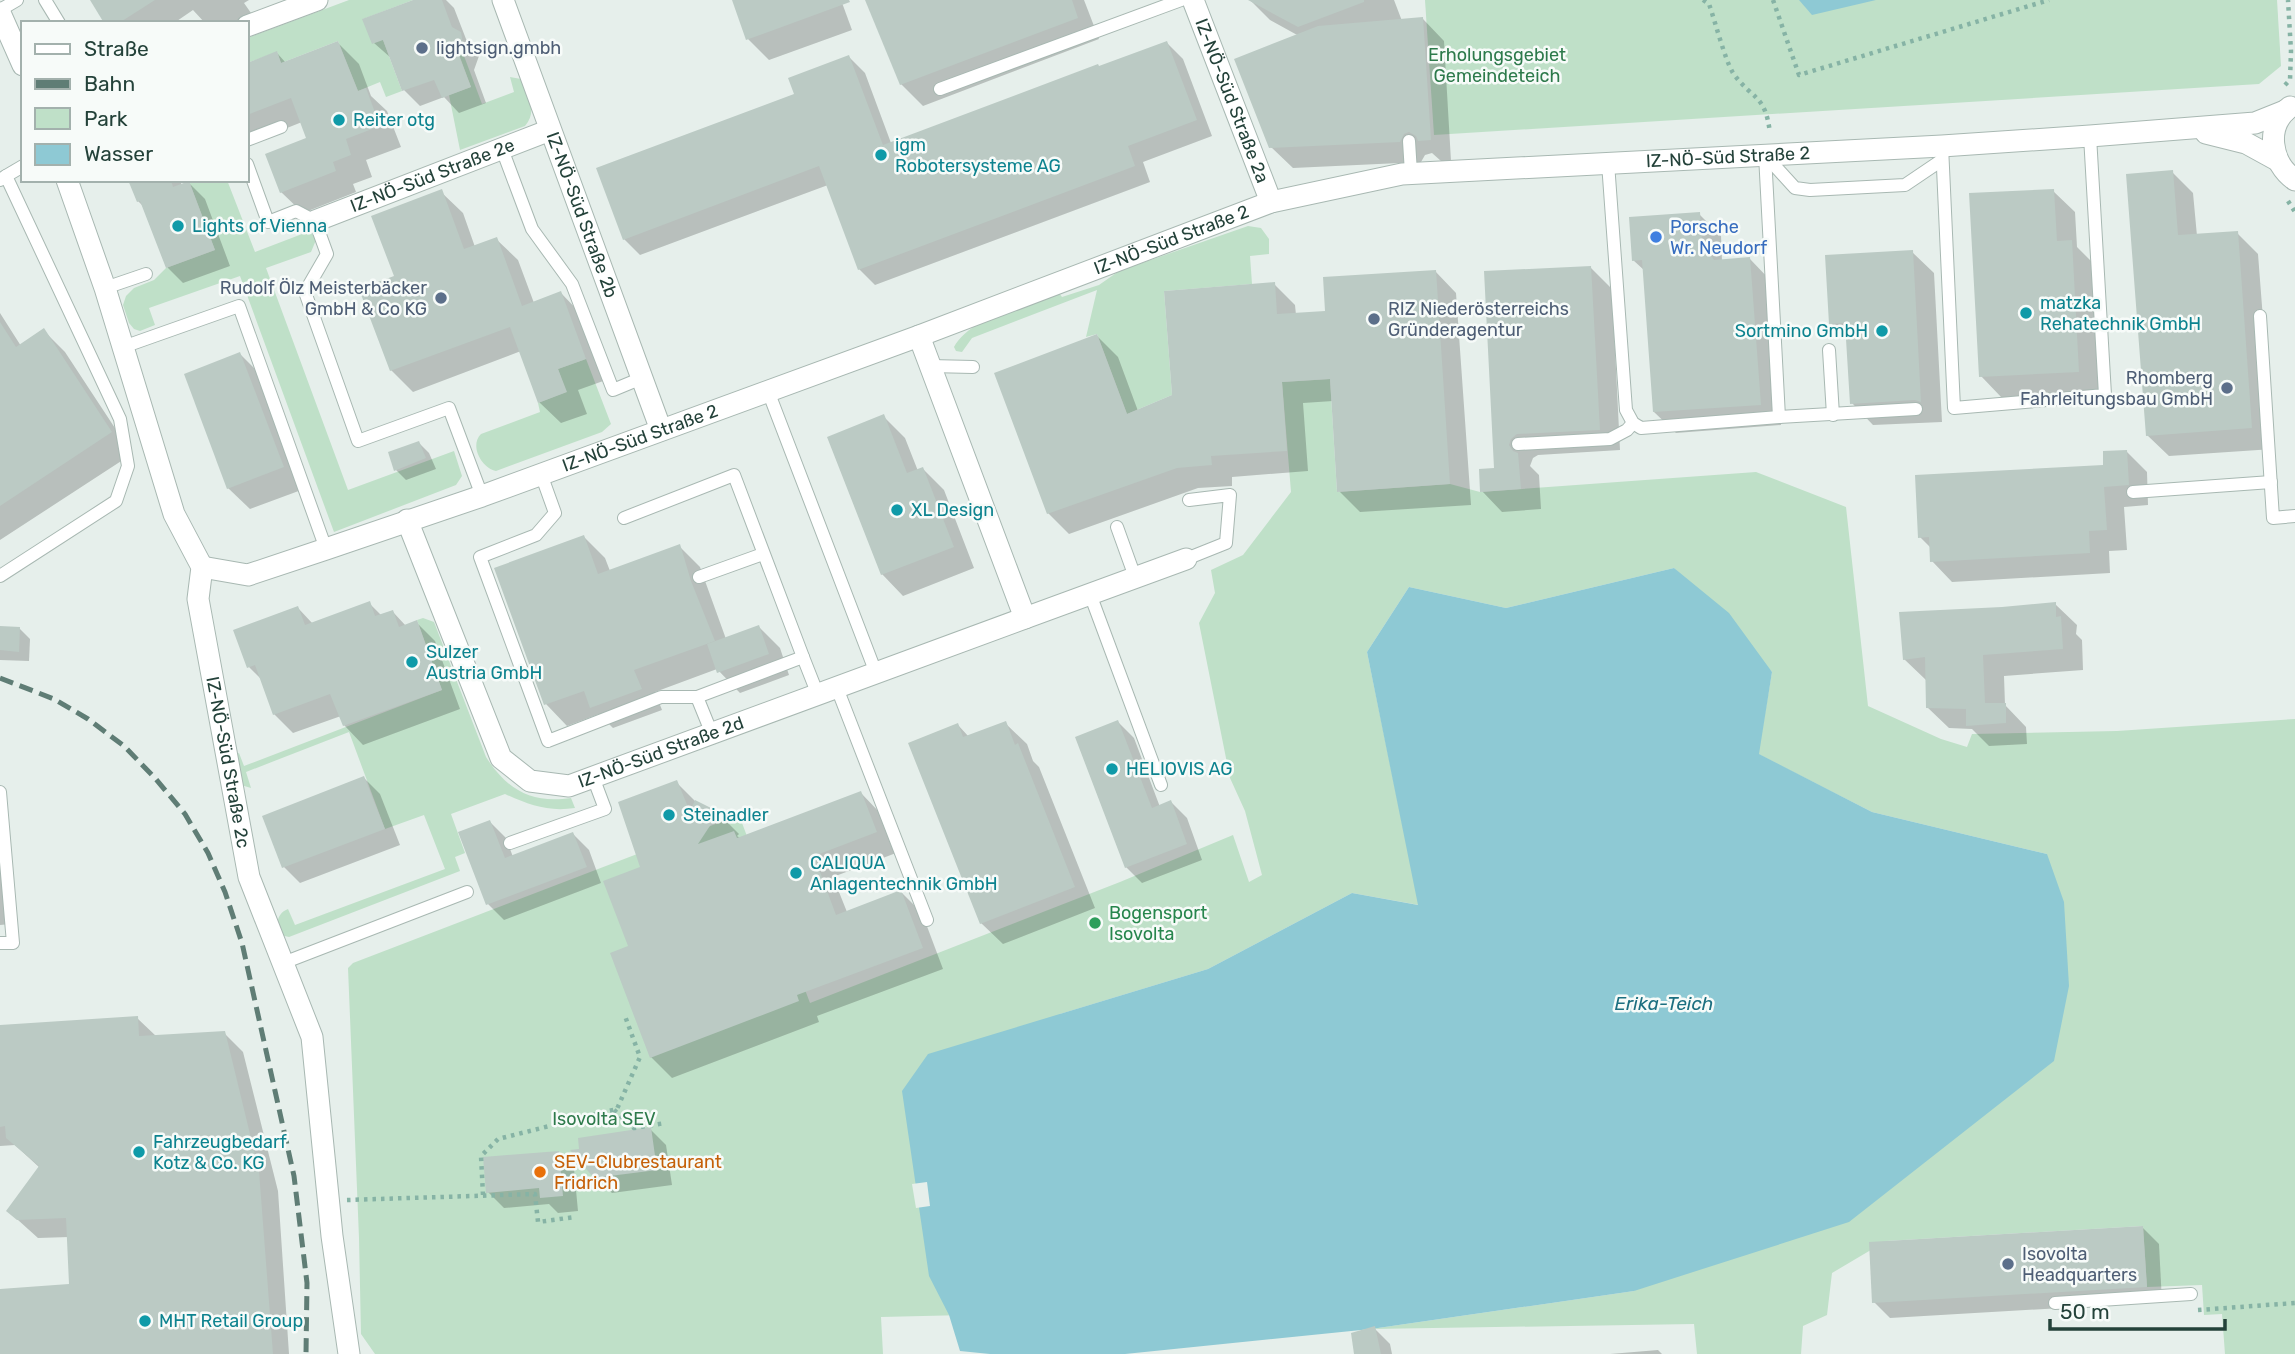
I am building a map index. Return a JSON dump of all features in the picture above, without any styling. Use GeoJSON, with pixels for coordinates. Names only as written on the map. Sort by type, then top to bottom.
{"type":"FeatureCollection","features":[{"type":"Feature","properties":{"kind":"street"},"geometry":{"type":"LineString","coordinates":[[248,26],[317,0]]}},
{"type":"Feature","properties":{"kind":"street","name":"IZ-NÖ-Süd Straße 2b"},"geometry":{"type":"LineString","coordinates":[[503,0],[661,430]]}},
{"type":"Feature","properties":{"kind":"street","name":"IZ-NÖ-Süd Straße 2a"},"geometry":{"type":"LineString","coordinates":[[1193,0],[1270,202]]}},
{"type":"Feature","properties":{"kind":"street"},"geometry":{"type":"LineString","coordinates":[[0,12],[21,60]]}},
{"type":"Feature","properties":{"kind":"street"},"geometry":{"type":"LineString","coordinates":[[2277,160],[2273,146],[2277,124],[2290,107]]}},
{"type":"Feature","properties":{"kind":"street","name":"IZ-NÖ-Süd Straße 2"},"geometry":{"type":"LineString","coordinates":[[202,567],[248,575],[482,496],[919,336],[1270,202],[1411,173],[1769,155],[1942,153],[2090,136],[2255,123],[2290,107]]}},
{"type":"Feature","properties":{"kind":"street","name":"IZ-NÖ-Süd Straße 2"},"geometry":{"type":"LineString","coordinates":[[2190,129],[2246,143],[2277,160],[2285,173],[2295,180]]}},
{"type":"Feature","properties":{"kind":"street","name":"IZ-NÖ-Süd Straße 2e"},"geometry":{"type":"LineString","coordinates":[[315,221],[550,131]]}},
{"type":"Feature","properties":{"kind":"street"},"geometry":{"type":"LineString","coordinates":[[68,182],[105,288],[174,514],[202,567]]}},
{"type":"Feature","properties":{"kind":"street"},"geometry":{"type":"LineString","coordinates":[[919,336],[1025,618]]}},
{"type":"Feature","properties":{"kind":"street","name":"IZ-NÖ-Süd Straße 2d"},"geometry":{"type":"LineString","coordinates":[[407,520],[501,758],[530,781],[569,786],[1186,559]]}},
{"type":"Feature","properties":{"kind":"street","name":"IZ-NÖ-Süd Straße 2c"},"geometry":{"type":"LineString","coordinates":[[202,567],[198,599],[249,877],[312,1037],[328,1201],[349,1354]]}},
{"type":"Feature","properties":{"kind":"lane"},"geometry":{"type":"LineString","coordinates":[[0,12],[17,0]]}},
{"type":"Feature","properties":{"kind":"lane"},"geometry":{"type":"LineString","coordinates":[[45,0],[58,21]]}},
{"type":"Feature","properties":{"kind":"lane"},"geometry":{"type":"LineString","coordinates":[[940,89],[1181,0]]}},
{"type":"Feature","properties":{"kind":"lane"},"geometry":{"type":"LineString","coordinates":[[248,140],[281,127]]}},
{"type":"Feature","properties":{"kind":"lane"},"geometry":{"type":"LineString","coordinates":[[1942,153],[1954,408],[2105,395],[2090,136]]}},
{"type":"Feature","properties":{"kind":"lane"},"geometry":{"type":"LineString","coordinates":[[1409,141],[1411,173]]}},
{"type":"Feature","properties":{"kind":"lane"},"geometry":{"type":"LineString","coordinates":[[502,149],[532,229],[572,284],[613,390],[642,378]]}},
{"type":"Feature","properties":{"kind":"lane"},"geometry":{"type":"LineString","coordinates":[[1769,155],[1795,188],[1810,190],[1905,185],[1942,153]]}},
{"type":"Feature","properties":{"kind":"lane"},"geometry":{"type":"LineString","coordinates":[[1769,155],[1779,417]]}},
{"type":"Feature","properties":{"kind":"lane"},"geometry":{"type":"LineString","coordinates":[[1608,163],[1626,410],[1633,424],[1641,428],[1916,409]]}},
{"type":"Feature","properties":{"kind":"lane"},"geometry":{"type":"LineString","coordinates":[[0,576],[116,500],[128,466],[120,419],[3,178],[21,167]]}},
{"type":"Feature","properties":{"kind":"lane"},"geometry":{"type":"LineString","coordinates":[[248,167],[268,222],[296,211],[315,221],[327,254],[304,292],[358,441],[449,408],[482,496]]}},
{"type":"Feature","properties":{"kind":"lane"},"geometry":{"type":"LineString","coordinates":[[105,288],[146,274]]}},
{"type":"Feature","properties":{"kind":"lane"},"geometry":{"type":"LineString","coordinates":[[123,347],[239,306],[326,549]]}},
{"type":"Feature","properties":{"kind":"lane"},"geometry":{"type":"LineString","coordinates":[[2260,316],[2273,517],[2295,516]]}},
{"type":"Feature","properties":{"kind":"lane"},"geometry":{"type":"LineString","coordinates":[[1829,350],[1833,415]]}},
{"type":"Feature","properties":{"kind":"lane"},"geometry":{"type":"LineString","coordinates":[[930,366],[974,367]]}},
{"type":"Feature","properties":{"kind":"lane"},"geometry":{"type":"LineString","coordinates":[[768,391],[876,673]]}},
{"type":"Feature","properties":{"kind":"lane"},"geometry":{"type":"LineString","coordinates":[[1518,444],[1610,439],[1633,424]]}},
{"type":"Feature","properties":{"kind":"lane"},"geometry":{"type":"LineString","coordinates":[[541,474],[555,513],[536,535],[480,557],[548,741],[661,697],[697,696],[803,657]]}},
{"type":"Feature","properties":{"kind":"lane"},"geometry":{"type":"LineString","coordinates":[[624,518],[734,475],[803,657],[827,691],[927,920]]}},
{"type":"Feature","properties":{"kind":"lane"},"geometry":{"type":"LineString","coordinates":[[2133,492],[2271,482]]}},
{"type":"Feature","properties":{"kind":"lane"},"geometry":{"type":"LineString","coordinates":[[1186,559],[1226,543],[1230,495],[1189,500]]}},
{"type":"Feature","properties":{"kind":"lane"},"geometry":{"type":"LineString","coordinates":[[1117,527],[1135,578]]}},
{"type":"Feature","properties":{"kind":"lane"},"geometry":{"type":"LineString","coordinates":[[699,577],[764,554]]}},
{"type":"Feature","properties":{"kind":"lane"},"geometry":{"type":"LineString","coordinates":[[1090,594],[1161,785]]}},
{"type":"Feature","properties":{"kind":"lane"},"geometry":{"type":"LineString","coordinates":[[697,696],[712,734]]}},
{"type":"Feature","properties":{"kind":"lane"},"geometry":{"type":"LineString","coordinates":[[510,843],[605,808],[593,777]]}},
{"type":"Feature","properties":{"kind":"lane"},"geometry":{"type":"LineString","coordinates":[[0,792],[13,943],[0,943]]}},
{"type":"Feature","properties":{"kind":"lane"},"geometry":{"type":"LineString","coordinates":[[283,963],[467,892]]}},
{"type":"Feature","properties":{"kind":"lane"},"geometry":{"type":"LineString","coordinates":[[2055,1303],[2191,1294]]}},
{"type":"Feature","properties":{"kind":"path"},"geometry":{"type":"LineString","coordinates":[[1703,0],[1709,4],[1732,72],[1760,100],[1767,114],[1769,155]]}},
{"type":"Feature","properties":{"kind":"path"},"geometry":{"type":"LineString","coordinates":[[1773,0],[1799,75],[2049,0]]}},
{"type":"Feature","properties":{"kind":"path"},"geometry":{"type":"LineString","coordinates":[[483,1195],[481,1156],[498,1139],[617,1109],[640,1057],[625,1016]]}},
{"type":"Feature","properties":{"kind":"path"},"geometry":{"type":"LineString","coordinates":[[613,1110],[634,1128],[665,1123]]}},
{"type":"Feature","properties":{"kind":"path"},"geometry":{"type":"LineString","coordinates":[[328,1201],[536,1194],[538,1222],[575,1217]]}},
{"type":"Feature","properties":{"kind":"path"},"geometry":{"type":"LineString","coordinates":[[2191,1310],[2295,1303]]}},
{"type":"Feature","properties":{"kind":"green space"},"geometry":{"type":"Polygon","coordinates":[[[349,0],[413,0],[363,19],[383,40],[402,91],[386,97],[380,82],[358,91],[338,41],[281,63],[277,52],[248,63],[248,38],[349,0]]]}},
{"type":"Feature","properties":{"kind":"green space","name":"Erholungsgebiet Gemeindeteich"},"geometry":{"type":"Polygon","coordinates":[[[1425,0],[2277,0],[2281,66],[2259,84],[1434,135],[1425,0]]]}},
{"type":"Feature","properties":{"kind":"green space"},"geometry":{"type":"Polygon","coordinates":[[[461,48],[482,104],[514,92],[510,77],[521,79],[529,97],[531,115],[525,126],[460,150],[449,95],[471,87],[457,49],[461,48]]]}},
{"type":"Feature","properties":{"kind":"green space"},"geometry":{"type":"Polygon","coordinates":[[[189,182],[228,182],[255,252],[310,231],[316,240],[311,252],[266,268],[348,490],[454,451],[462,476],[456,485],[334,532],[240,276],[149,308],[155,325],[140,331],[129,323],[123,305],[126,296],[134,288],[154,280],[166,268],[215,250],[189,182]]]}},
{"type":"Feature","properties":{"kind":"green space"},"geometry":{"type":"Polygon","coordinates":[[[1248,226],[1261,228],[1269,239],[1269,254],[1250,256],[1252,284],[1164,291],[1172,395],[1127,414],[1097,334],[1086,337],[1097,290],[972,338],[962,352],[956,351],[954,347],[973,327],[1001,313],[1059,293],[1062,297],[1099,285],[1119,271],[1248,226]]]}},
{"type":"Feature","properties":{"kind":"green space"},"geometry":{"type":"Polygon","coordinates":[[[586,359],[611,424],[602,432],[496,471],[486,466],[479,456],[476,444],[481,434],[540,412],[538,403],[566,392],[558,369],[586,359]]]}},
{"type":"Feature","properties":{"kind":"green space","name":"Isovolta SEV"},"geometry":{"type":"Polygon","coordinates":[[[1330,379],[1337,492],[1450,484],[1480,492],[1756,472],[1846,507],[1868,706],[1941,739],[1967,747],[1972,734],[2117,731],[2295,719],[2295,1354],[2225,1354],[2222,1314],[2204,1315],[2202,1285],[2147,1287],[2143,1226],[1886,1241],[1832,1273],[1827,1315],[1803,1326],[1801,1354],[1697,1354],[1694,1324],[1371,1329],[1634,1291],[2047,854],[1872,812],[1758,754],[1772,672],[1674,568],[1506,608],[1409,587],[1367,652],[1419,905],[1352,893],[1208,969],[1060,1014],[1134,1311],[881,1317],[883,1354],[375,1354],[361,1334],[348,968],[353,963],[739,815],[810,1003],[1233,835],[1249,882],[1262,875],[1245,811],[1230,778],[1199,623],[1215,593],[1211,570],[1243,555],[1291,492],[1282,382],[1330,379]]]}},
{"type":"Feature","properties":{"kind":"green space"},"geometry":{"type":"Polygon","coordinates":[[[423,618],[434,622],[486,757],[494,768],[522,792],[544,799],[571,798],[575,808],[539,807],[505,794],[451,814],[465,853],[455,857],[460,871],[289,937],[280,935],[278,920],[281,913],[288,909],[295,925],[445,869],[424,815],[385,829],[349,732],[246,772],[251,788],[241,785],[234,755],[239,753],[244,766],[442,690],[417,620],[423,618]]]}},
{"type":"Feature","properties":{"kind":"water"},"geometry":{"type":"Polygon","coordinates":[[[1799,0],[1876,0],[1812,15],[1799,0]]]}},
{"type":"Feature","properties":{"kind":"water","name":"Erika-Teich"},"geometry":{"type":"Polygon","coordinates":[[[1674,568],[1729,613],[1772,672],[1759,754],[1872,812],[2047,854],[2064,902],[2069,986],[2054,1061],[1849,1222],[1634,1291],[1371,1329],[1125,1354],[990,1354],[960,1351],[949,1315],[929,1276],[902,1091],[928,1054],[1208,969],[1352,893],[1418,905],[1367,652],[1409,587],[1506,608],[1674,568]]]}},
{"type":"Feature","properties":{"kind":"pier"},"geometry":{"type":"Polygon","coordinates":[[[927,1182],[930,1206],[916,1208],[912,1184],[927,1182]]]}},
{"type":"Feature","properties":{"kind":"building"},"geometry":{"type":"Polygon","coordinates":[[[90,0],[155,0],[122,21],[103,21],[90,0]]]}},
{"type":"Feature","properties":{"kind":"building","name":"lightsign.gmbh"},"geometry":{"type":"Polygon","coordinates":[[[413,0],[442,0],[452,27],[461,32],[463,44],[458,53],[471,87],[442,98],[434,80],[402,91],[383,40],[372,44],[362,19],[413,0]]]}},
{"type":"Feature","properties":{"kind":"building"},"geometry":{"type":"Polygon","coordinates":[[[732,0],[849,0],[850,2],[746,40],[732,0]]]}},
{"type":"Feature","properties":{"kind":"building"},"geometry":{"type":"Polygon","coordinates":[[[865,0],[1072,0],[1078,18],[900,85],[865,0]]]}},
{"type":"Feature","properties":{"kind":"building"},"geometry":{"type":"Polygon","coordinates":[[[1248,0],[1364,0],[1364,2],[1298,27],[1248,0]]]}},
{"type":"Feature","properties":{"kind":"building"},"geometry":{"type":"Polygon","coordinates":[[[1423,17],[1431,140],[1418,141],[1416,136],[1409,132],[1404,134],[1400,142],[1269,148],[1234,59],[1318,26],[1423,17]]]}},
{"type":"Feature","properties":{"kind":"building","name":"Reiter otg"},"geometry":{"type":"Polygon","coordinates":[[[338,41],[358,91],[366,88],[380,126],[346,139],[351,155],[333,162],[336,171],[280,193],[265,154],[306,138],[291,98],[248,115],[248,63],[277,51],[281,63],[338,41]]]}},
{"type":"Feature","properties":{"kind":"building","name":"igm Robotersysteme AG"},"geometry":{"type":"Polygon","coordinates":[[[1167,41],[1197,120],[1128,146],[1135,166],[858,270],[819,166],[623,240],[596,168],[794,94],[788,78],[849,55],[883,145],[1098,64],[1099,66],[1167,41]]]}},
{"type":"Feature","properties":{"kind":"building"},"geometry":{"type":"Polygon","coordinates":[[[2173,170],[2178,235],[2238,231],[2252,428],[2146,436],[2126,174],[2173,170]]]}},
{"type":"Feature","properties":{"kind":"building","name":"Lights of Vienna"},"geometry":{"type":"Polygon","coordinates":[[[129,182],[172,182],[173,187],[189,182],[215,250],[166,268],[140,201],[137,202],[129,182]]]}},
{"type":"Feature","properties":{"kind":"building","name":"Rudolf Ölz Meisterbäcker GmbH & Co KG"},"geometry":{"type":"Polygon","coordinates":[[[442,189],[464,249],[497,237],[522,306],[561,291],[586,359],[558,369],[567,392],[538,403],[510,327],[390,371],[359,289],[394,276],[371,216],[442,189]]]}},
{"type":"Feature","properties":{"kind":"building","name":"matzka Rehatechnik GmbH"},"geometry":{"type":"Polygon","coordinates":[[[2054,189],[2057,241],[2072,240],[2079,372],[1979,377],[1969,193],[2054,189]]]}},
{"type":"Feature","properties":{"kind":"building"},"geometry":{"type":"Polygon","coordinates":[[[1700,212],[1702,242],[1714,260],[1750,257],[1761,405],[1653,412],[1642,260],[1632,261],[1629,217],[1700,212]]]}},
{"type":"Feature","properties":{"kind":"building","name":"Sortmino GmbH"},"geometry":{"type":"Polygon","coordinates":[[[1913,250],[1921,402],[1915,400],[1850,404],[1845,323],[1829,324],[1825,255],[1913,250]]]}},
{"type":"Feature","properties":{"kind":"building"},"geometry":{"type":"Polygon","coordinates":[[[1591,266],[1600,430],[1517,434],[1509,445],[1518,453],[1521,489],[1480,492],[1479,469],[1494,468],[1484,271],[1591,266]]]}},
{"type":"Feature","properties":{"kind":"building"},"geometry":{"type":"Polygon","coordinates":[[[1436,270],[1450,484],[1337,492],[1330,379],[1282,382],[1287,451],[1211,456],[1212,465],[1177,468],[1047,514],[994,373],[1097,334],[1127,414],[1172,395],[1164,291],[1275,282],[1277,314],[1325,311],[1323,277],[1436,270]]]}},
{"type":"Feature","properties":{"kind":"building"},"geometry":{"type":"Polygon","coordinates":[[[0,322],[16,347],[44,328],[112,432],[0,506],[0,322]]]}},
{"type":"Feature","properties":{"kind":"building"},"geometry":{"type":"Polygon","coordinates":[[[240,352],[284,467],[227,489],[184,374],[240,352]]]}},
{"type":"Feature","properties":{"kind":"building","name":"XL Design"},"geometry":{"type":"Polygon","coordinates":[[[884,414],[907,473],[923,467],[954,547],[881,575],[827,437],[884,414]]]}},
{"type":"Feature","properties":{"kind":"building"},"geometry":{"type":"Polygon","coordinates":[[[419,441],[426,458],[394,471],[388,452],[419,441]]]}},
{"type":"Feature","properties":{"kind":"building"},"geometry":{"type":"Polygon","coordinates":[[[2127,450],[2129,485],[2104,487],[2107,530],[2089,531],[2090,553],[1930,562],[1929,537],[1918,538],[1915,475],[2103,465],[2103,451],[2127,450]]]}},
{"type":"Feature","properties":{"kind":"building"},"geometry":{"type":"Polygon","coordinates":[[[584,535],[598,574],[680,544],[691,581],[715,641],[634,670],[642,689],[590,708],[584,691],[544,705],[494,568],[584,535]]]}},
{"type":"Feature","properties":{"kind":"building"},"geometry":{"type":"Polygon","coordinates":[[[370,601],[375,616],[393,610],[399,627],[417,620],[442,690],[343,726],[330,694],[273,715],[255,665],[247,668],[233,630],[298,606],[305,625],[370,601]]]}},
{"type":"Feature","properties":{"kind":"building"},"geometry":{"type":"Polygon","coordinates":[[[2056,602],[2056,617],[2061,616],[2063,649],[1983,655],[1985,703],[2006,703],[2006,723],[1966,726],[1966,709],[1926,708],[1925,657],[1903,660],[1899,612],[2056,602]]]}},
{"type":"Feature","properties":{"kind":"building"},"geometry":{"type":"Polygon","coordinates":[[[759,625],[769,654],[717,673],[707,644],[759,625]]]}},
{"type":"Feature","properties":{"kind":"building"},"geometry":{"type":"Polygon","coordinates":[[[0,626],[20,627],[19,652],[0,650],[0,626]]]}},
{"type":"Feature","properties":{"kind":"building","name":"HELIOVIS AG"},"geometry":{"type":"Polygon","coordinates":[[[1118,720],[1152,808],[1171,800],[1187,844],[1125,868],[1075,737],[1118,720]]]}},
{"type":"Feature","properties":{"kind":"building"},"geometry":{"type":"Polygon","coordinates":[[[1006,721],[1015,745],[1018,743],[1075,887],[980,924],[908,743],[958,723],[963,737],[1006,721]]]}},
{"type":"Feature","properties":{"kind":"building"},"geometry":{"type":"Polygon","coordinates":[[[364,776],[385,829],[282,868],[262,816],[364,776]]]}},
{"type":"Feature","properties":{"kind":"building"},"geometry":{"type":"Polygon","coordinates":[[[677,780],[690,812],[695,800],[719,812],[698,844],[734,831],[737,838],[861,791],[877,832],[814,856],[836,915],[901,890],[923,948],[797,995],[799,1001],[650,1058],[610,953],[628,946],[603,881],[640,867],[618,802],[677,780]]]}},
{"type":"Feature","properties":{"kind":"building"},"geometry":{"type":"Polygon","coordinates":[[[490,820],[505,858],[573,832],[587,867],[486,905],[458,832],[490,820]]]}},
{"type":"Feature","properties":{"kind":"building","name":"Fahrzeugbedarf Kotz & Co. KG"},"geometry":{"type":"Polygon","coordinates":[[[138,1016],[139,1036],[225,1031],[259,1171],[273,1354],[0,1354],[0,1289],[69,1284],[66,1218],[17,1220],[6,1211],[39,1166],[6,1138],[5,1126],[0,1127],[0,1025],[138,1016]]]}},
{"type":"Feature","properties":{"kind":"building"},"geometry":{"type":"Polygon","coordinates":[[[651,1127],[657,1170],[594,1178],[570,1150],[579,1149],[578,1138],[651,1127]]]}},
{"type":"Feature","properties":{"kind":"building"},"geometry":{"type":"Polygon","coordinates":[[[559,1151],[563,1196],[540,1198],[539,1188],[486,1193],[483,1157],[559,1151]]]}},
{"type":"Feature","properties":{"kind":"building","name":"Isovolta Headquarters"},"geometry":{"type":"Polygon","coordinates":[[[2143,1226],[2147,1287],[1872,1303],[1869,1242],[2143,1226]]]}},
{"type":"Feature","properties":{"kind":"building"},"geometry":{"type":"Polygon","coordinates":[[[1375,1326],[1381,1354],[1354,1354],[1351,1333],[1375,1326]]]}},
{"type":"Feature","properties":{"kind":"railway"},"geometry":{"type":"LineString","coordinates":[[0,678],[54,699],[88,719],[124,746],[185,814],[208,853],[225,892],[242,943],[294,1176],[307,1283],[306,1354]]}},
{"type":"Feature","properties":{"kind":"place","name":"lightsign.gmbh"},"geometry":{"type":"Point","coordinates":[422,48]}},
{"type":"Feature","properties":{"kind":"place","name":"Reiter otg"},"geometry":{"type":"Point","coordinates":[339,120]}},
{"type":"Feature","properties":{"kind":"place","name":"igm Robotersysteme AG"},"geometry":{"type":"Point","coordinates":[881,155]}},
{"type":"Feature","properties":{"kind":"place","name":"Lights of Vienna"},"geometry":{"type":"Point","coordinates":[178,226]}},
{"type":"Feature","properties":{"kind":"place","name":"Porsche Wr. Neudorf"},"geometry":{"type":"Point","coordinates":[1656,237]}},
{"type":"Feature","properties":{"kind":"place","name":"Rudolf Ölz Meisterbäcker GmbH & Co KG"},"geometry":{"type":"Point","coordinates":[441,298]}},
{"type":"Feature","properties":{"kind":"place","name":"matzka Rehatechnik GmbH"},"geometry":{"type":"Point","coordinates":[2026,313]}},
{"type":"Feature","properties":{"kind":"place","name":"RIZ Niederösterreichs Gründeragentur"},"geometry":{"type":"Point","coordinates":[1374,319]}},
{"type":"Feature","properties":{"kind":"place","name":"Sortmino GmbH"},"geometry":{"type":"Point","coordinates":[1882,331]}},
{"type":"Feature","properties":{"kind":"place","name":"Rhomberg Fahrleitungsbau GmbH"},"geometry":{"type":"Point","coordinates":[2227,388]}},
{"type":"Feature","properties":{"kind":"place","name":"XL Design"},"geometry":{"type":"Point","coordinates":[897,510]}},
{"type":"Feature","properties":{"kind":"place","name":"Sulzer Austria GmbH"},"geometry":{"type":"Point","coordinates":[412,662]}},
{"type":"Feature","properties":{"kind":"place","name":"HELIOVIS AG"},"geometry":{"type":"Point","coordinates":[1112,769]}},
{"type":"Feature","properties":{"kind":"place","name":"Steinadler"},"geometry":{"type":"Point","coordinates":[669,815]}},
{"type":"Feature","properties":{"kind":"place","name":"CALIQUA Anlagentechnik GmbH"},"geometry":{"type":"Point","coordinates":[796,873]}},
{"type":"Feature","properties":{"kind":"place","name":"Bogensport Isovolta"},"geometry":{"type":"Point","coordinates":[1095,923]}},
{"type":"Feature","properties":{"kind":"place","name":"Fahrzeugbedarf Kotz & Co. KG"},"geometry":{"type":"Point","coordinates":[139,1152]}},
{"type":"Feature","properties":{"kind":"place","name":"SEV-Clubrestaurant Fridrich"},"geometry":{"type":"Point","coordinates":[540,1172]}},
{"type":"Feature","properties":{"kind":"place","name":"Isovolta Headquarters"},"geometry":{"type":"Point","coordinates":[2008,1264]}},
{"type":"Feature","properties":{"kind":"place","name":"MHT Retail Group"},"geometry":{"type":"Point","coordinates":[145,1321]}}]}
